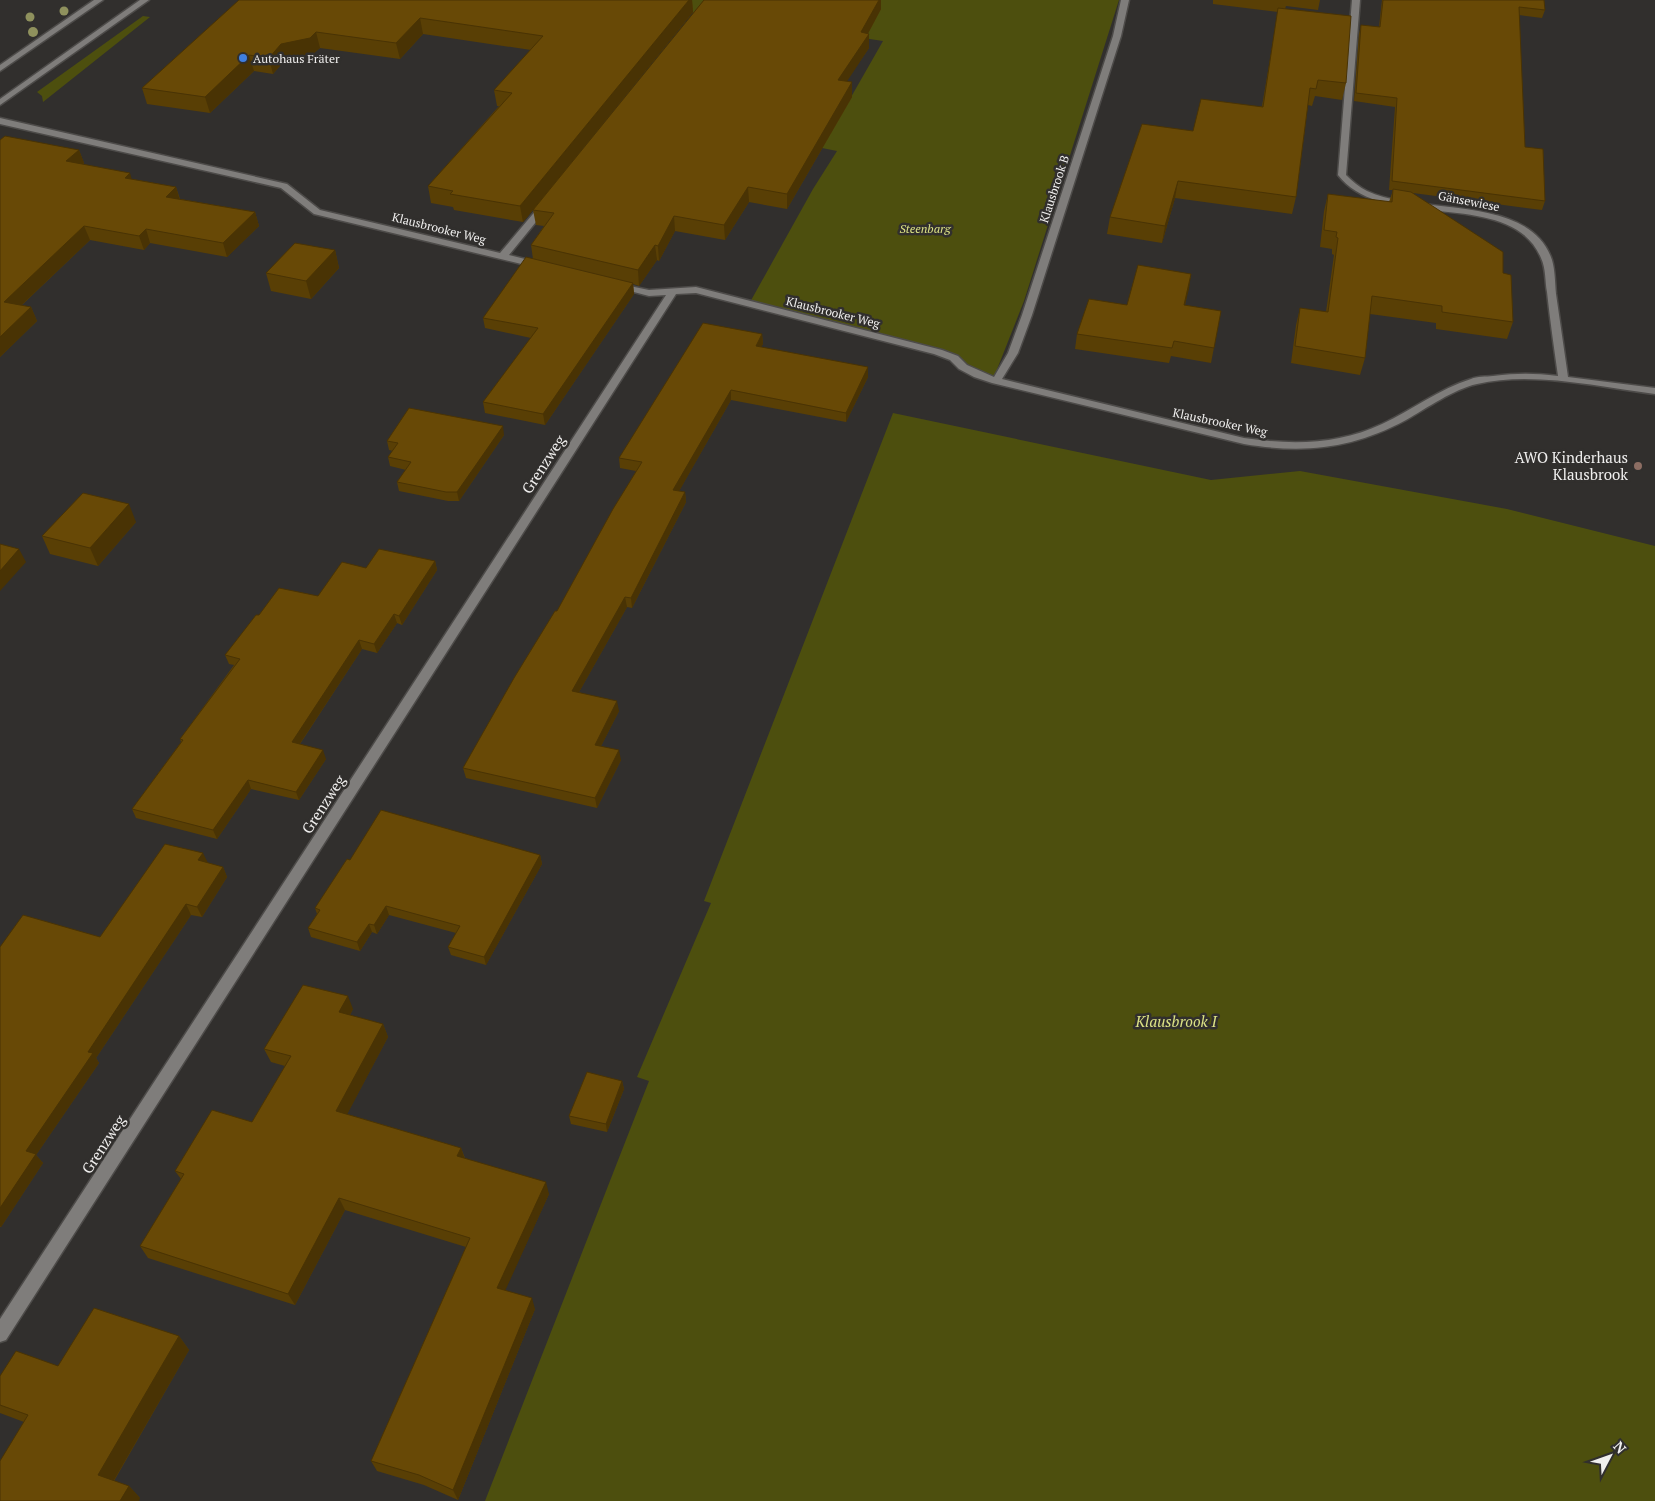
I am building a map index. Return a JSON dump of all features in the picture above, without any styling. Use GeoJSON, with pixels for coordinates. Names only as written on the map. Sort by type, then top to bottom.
{"type":"FeatureCollection","features":[{"type":"Feature","properties":{"kind":"street"},"geometry":{"type":"LineString","coordinates":[[0,69],[99,0]]}},
{"type":"Feature","properties":{"kind":"street"},"geometry":{"type":"LineString","coordinates":[[0,103],[145,0]]}},
{"type":"Feature","properties":{"kind":"street","name":"Klausbrook B"},"geometry":{"type":"LineString","coordinates":[[996,381],[1014,353],[1027,316],[1117,36],[1125,0]]}},
{"type":"Feature","properties":{"kind":"street","name":"Gänsewiese"},"geometry":{"type":"LineString","coordinates":[[1356,0],[1342,175],[1366,194],[1389,201],[1482,214],[1504,221],[1530,235],[1544,250],[1547,260],[1563,378]]}},
{"type":"Feature","properties":{"kind":"street","name":"Klausbrooker Weg"},"geometry":{"type":"LineString","coordinates":[[0,121],[284,186],[317,212],[549,268]]}},
{"type":"Feature","properties":{"kind":"street"},"geometry":{"type":"LineString","coordinates":[[503,256],[555,192]]}},
{"type":"Feature","properties":{"kind":"street","name":"Klausbrooker Weg"},"geometry":{"type":"LineString","coordinates":[[604,282],[649,293],[696,290],[938,352],[954,358],[963,367],[978,375],[996,381],[1244,441],[1275,446],[1300,447],[1343,441],[1385,427],[1447,393],[1474,381],[1526,374],[1655,391]]}},
{"type":"Feature","properties":{"kind":"street","name":"Grenzweg"},"geometry":{"type":"LineString","coordinates":[[0,1334],[673,291]]}},
{"type":"Feature","properties":{"kind":"green space","name":"Steenbarg"},"geometry":{"type":"Polygon","coordinates":[[[650,0],[1119,0],[1024,301],[994,377],[978,375],[954,358],[749,304],[813,189],[837,151],[822,148],[883,41],[683,11],[650,0]]]}},
{"type":"Feature","properties":{"kind":"green space"},"geometry":{"type":"Polygon","coordinates":[[[143,16],[150,17],[43,102],[42,96],[37,92],[143,16]]]}},
{"type":"Feature","properties":{"kind":"green space","name":"Klausbrook I"},"geometry":{"type":"Polygon","coordinates":[[[893,413],[1211,480],[1300,471],[1507,509],[1655,546],[1655,1501],[485,1501],[649,1081],[637,1077],[711,903],[704,901],[893,413]]]}},
{"type":"Feature","properties":{"kind":"building"},"geometry":{"type":"Polygon","coordinates":[[[239,0],[689,0],[520,206],[450,194],[453,191],[428,186],[512,93],[494,90],[543,36],[420,18],[396,43],[316,32],[310,38],[281,44],[269,58],[249,55],[205,97],[142,88],[239,0]]]}},
{"type":"Feature","properties":{"kind":"building"},"geometry":{"type":"Polygon","coordinates":[[[704,0],[879,0],[861,32],[869,34],[838,80],[852,82],[787,194],[748,187],[724,225],[674,216],[658,246],[655,245],[638,270],[531,245],[554,213],[533,210],[704,0]]]}},
{"type":"Feature","properties":{"kind":"building"},"geometry":{"type":"Polygon","coordinates":[[[1383,0],[1544,0],[1545,10],[1519,7],[1525,147],[1543,149],[1545,201],[1392,181],[1397,98],[1356,93],[1361,25],[1380,27],[1383,0]]]}},
{"type":"Feature","properties":{"kind":"building"},"geometry":{"type":"Polygon","coordinates":[[[1278,8],[1351,16],[1346,83],[1318,80],[1316,89],[1310,88],[1296,197],[1178,181],[1165,226],[1110,217],[1142,124],[1193,131],[1201,99],[1263,107],[1278,8]]]}},
{"type":"Feature","properties":{"kind":"building"},"geometry":{"type":"Polygon","coordinates":[[[5,136],[79,150],[66,161],[130,173],[125,178],[176,187],[166,197],[255,212],[223,243],[146,229],[139,236],[84,226],[4,302],[31,307],[0,337],[0,140],[5,136]]]}},
{"type":"Feature","properties":{"kind":"building"},"geometry":{"type":"Polygon","coordinates":[[[1393,189],[1411,192],[1503,252],[1503,273],[1511,275],[1513,322],[1442,312],[1442,306],[1372,296],[1365,358],[1295,346],[1300,308],[1328,312],[1338,238],[1336,237],[1337,232],[1324,230],[1328,194],[1392,202],[1393,189]]]}},
{"type":"Feature","properties":{"kind":"building"},"geometry":{"type":"Polygon","coordinates":[[[295,243],[335,250],[306,281],[266,273],[295,243]]]}},
{"type":"Feature","properties":{"kind":"building"},"geometry":{"type":"Polygon","coordinates":[[[526,257],[633,283],[543,414],[483,402],[538,328],[483,318],[526,257]]]}},
{"type":"Feature","properties":{"kind":"building"},"geometry":{"type":"Polygon","coordinates":[[[1138,265],[1191,274],[1184,305],[1221,311],[1214,348],[1174,341],[1172,348],[1077,334],[1089,299],[1127,305],[1138,265]]]}},
{"type":"Feature","properties":{"kind":"building"},"geometry":{"type":"Polygon","coordinates":[[[703,323],[762,334],[756,346],[868,367],[846,413],[731,390],[673,490],[685,492],[631,598],[625,597],[572,691],[617,701],[595,745],[619,750],[595,798],[463,768],[514,678],[555,611],[557,611],[613,509],[642,462],[619,458],[703,323]]]}},
{"type":"Feature","properties":{"kind":"building"},"geometry":{"type":"Polygon","coordinates":[[[409,408],[503,426],[457,492],[446,492],[397,482],[411,462],[388,457],[398,443],[387,441],[409,408]]]}},
{"type":"Feature","properties":{"kind":"building"},"geometry":{"type":"Polygon","coordinates":[[[83,493],[129,504],[90,548],[42,536],[83,493]]]}},
{"type":"Feature","properties":{"kind":"building"},"geometry":{"type":"Polygon","coordinates":[[[0,544],[19,549],[0,571],[0,544]]]}},
{"type":"Feature","properties":{"kind":"building"},"geometry":{"type":"Polygon","coordinates":[[[379,549],[435,561],[399,616],[394,614],[374,644],[359,640],[292,742],[323,750],[296,792],[248,780],[213,830],[132,809],[183,740],[180,739],[240,659],[225,655],[279,588],[318,596],[342,562],[366,568],[379,549]]]}},
{"type":"Feature","properties":{"kind":"building"},"geometry":{"type":"Polygon","coordinates":[[[381,810],[540,855],[484,957],[448,947],[460,926],[386,906],[374,925],[369,924],[357,942],[308,928],[320,910],[315,908],[347,859],[350,860],[381,810]]]}},
{"type":"Feature","properties":{"kind":"building"},"geometry":{"type":"Polygon","coordinates":[[[165,844],[203,853],[198,860],[223,867],[197,907],[186,904],[88,1052],[93,1053],[26,1151],[36,1154],[0,1208],[0,947],[23,915],[100,937],[165,844]]]}},
{"type":"Feature","properties":{"kind":"building"},"geometry":{"type":"Polygon","coordinates":[[[303,985],[348,996],[339,1012],[383,1024],[336,1111],[461,1148],[457,1156],[546,1182],[497,1288],[532,1298],[453,1490],[419,1475],[371,1461],[470,1238],[339,1198],[288,1294],[140,1246],[184,1174],[175,1171],[212,1110],[252,1122],[291,1056],[264,1049],[303,985]]]}},
{"type":"Feature","properties":{"kind":"building"},"geometry":{"type":"Polygon","coordinates":[[[587,1072],[622,1081],[606,1124],[569,1116],[587,1072]]]}},
{"type":"Feature","properties":{"kind":"building"},"geometry":{"type":"Polygon","coordinates":[[[94,1308],[179,1336],[98,1475],[129,1486],[120,1501],[0,1501],[0,1461],[28,1415],[0,1405],[0,1376],[16,1351],[58,1366],[94,1308]]]}},
{"type":"Feature","properties":{"kind":"place","name":"Autohaus Fräter"},"geometry":{"type":"Point","coordinates":[243,58]}},
{"type":"Feature","properties":{"kind":"place","name":"AWO Kinderhaus Klausbrook"},"geometry":{"type":"Point","coordinates":[1638,466]}}]}
